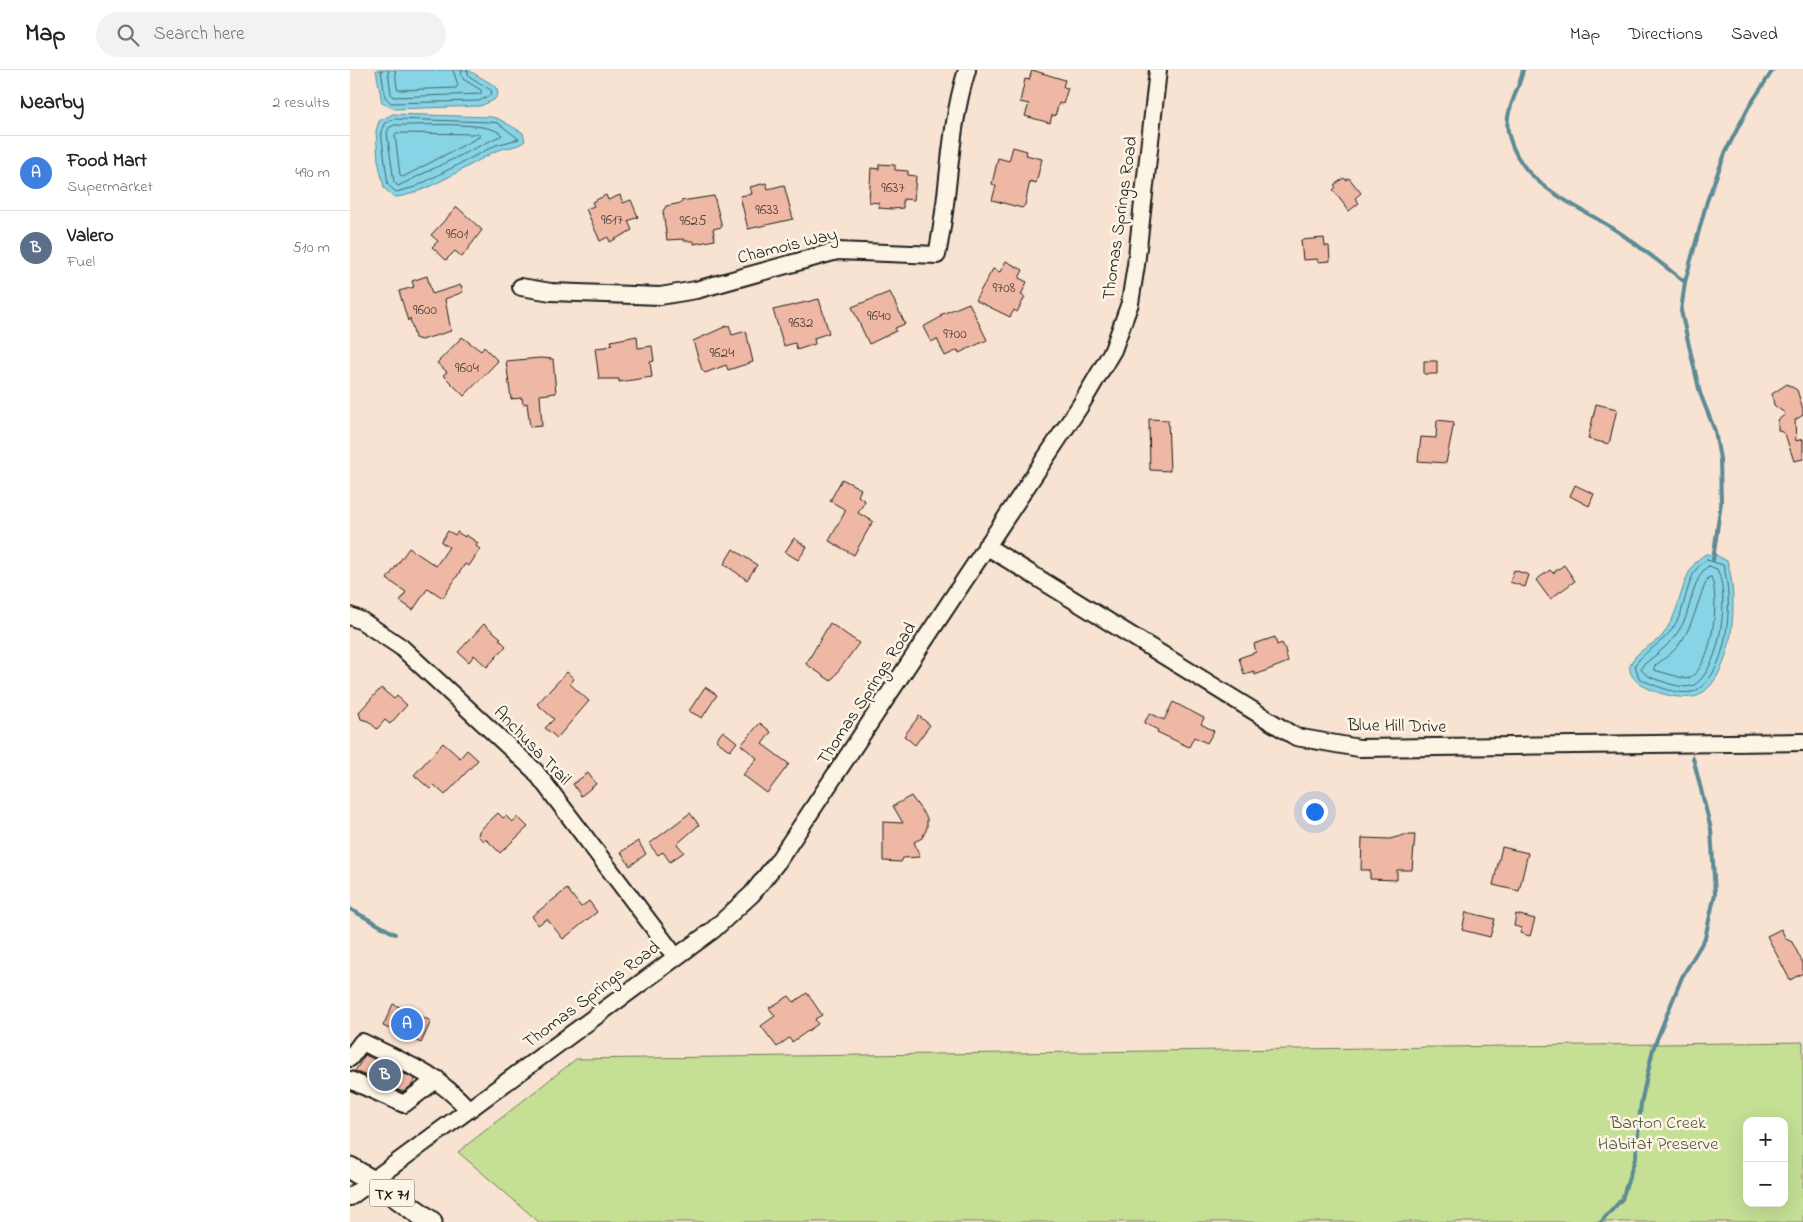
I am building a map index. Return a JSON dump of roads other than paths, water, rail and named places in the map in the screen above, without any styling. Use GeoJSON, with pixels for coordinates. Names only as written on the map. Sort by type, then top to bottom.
{"type":"FeatureCollection","features":[{"type":"Feature","properties":{"kind":"main road","name":"TX 71"},"geometry":{"type":"LineString","coordinates":[[350,1168],[431,1222]]}},
{"type":"Feature","properties":{"kind":"street","name":"Chamois Way"},"geometry":{"type":"LineString","coordinates":[[521,287],[551,292],[660,296],[696,290],[837,251],[937,255],[943,228],[957,104],[967,70]]}},
{"type":"Feature","properties":{"kind":"street","name":"Thomas Springs Road"},"geometry":{"type":"LineString","coordinates":[[350,1197],[730,916],[769,874],[1098,377],[1123,325],[1135,276],[1158,70]]}},
{"type":"Feature","properties":{"kind":"street","name":"Blue Hill Drive"},"geometry":{"type":"LineString","coordinates":[[986,546],[1296,737],[1359,748],[1803,742]]}},
{"type":"Feature","properties":{"kind":"street","name":"Anchusa Trail"},"geometry":{"type":"LineString","coordinates":[[350,616],[368,624],[401,647],[535,771],[675,956]]}},
{"type":"Feature","properties":{"kind":"street"},"geometry":{"type":"LineString","coordinates":[[350,1058],[362,1042],[438,1079],[468,1109]]}},
{"type":"Feature","properties":{"kind":"street"},"geometry":{"type":"LineString","coordinates":[[350,1080],[404,1104],[438,1079]]}},
{"type":"Feature","properties":{"kind":"water"},"geometry":{"type":"Polygon","coordinates":[[[376,70],[468,70],[492,84],[497,89],[498,94],[494,100],[480,106],[395,109],[382,103],[376,70]]]}},
{"type":"Feature","properties":{"kind":"water"},"geometry":{"type":"Polygon","coordinates":[[[393,114],[492,117],[523,133],[525,141],[496,151],[417,192],[394,197],[384,188],[378,160],[376,131],[379,121],[393,114]]]}},
{"type":"Feature","properties":{"kind":"water"},"geometry":{"type":"Polygon","coordinates":[[[1706,554],[1716,555],[1727,561],[1731,576],[1733,613],[1727,653],[1711,685],[1699,695],[1680,697],[1655,691],[1635,679],[1630,672],[1631,663],[1645,648],[1662,636],[1674,614],[1687,576],[1698,560],[1706,554]]]}},
{"type":"Feature","properties":{"kind":"waterway"},"geometry":{"type":"LineString","coordinates":[[1523,70],[1509,111],[1507,127],[1516,154],[1526,169],[1553,193],[1617,231],[1685,282]]}},
{"type":"Feature","properties":{"kind":"waterway"},"geometry":{"type":"LineString","coordinates":[[1713,560],[1721,502],[1720,459],[1715,431],[1700,393],[1681,311],[1685,282],[1707,201],[1726,151],[1748,108],[1773,70]]}},
{"type":"Feature","properties":{"kind":"waterway"},"geometry":{"type":"LineString","coordinates":[[1601,1222],[1622,1199],[1636,1156],[1641,1103],[1653,1049],[1682,977],[1705,938],[1715,894],[1711,829],[1693,758]]}},
{"type":"Feature","properties":{"kind":"waterway"},"geometry":{"type":"LineString","coordinates":[[350,909],[395,934]]}},
{"type":"Feature","properties":{"kind":"place","name":"Food Mart"},"geometry":{"type":"Point","coordinates":[407,1024]}},
{"type":"Feature","properties":{"kind":"place","name":"Valero"},"geometry":{"type":"Point","coordinates":[385,1075]}},
{"type":"Feature","properties":{"kind":"park label","name":"Barton Creek Habitat Preserve"},"geometry":{"type":"Point","coordinates":[1658,1132]}}]}
